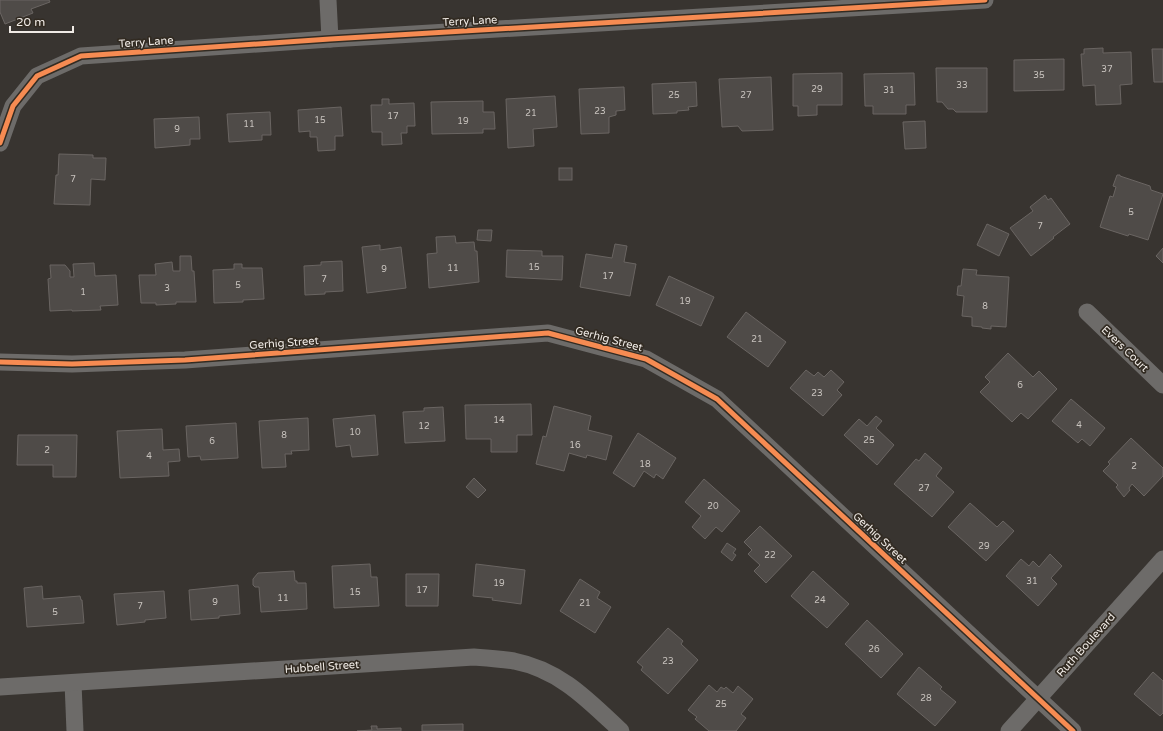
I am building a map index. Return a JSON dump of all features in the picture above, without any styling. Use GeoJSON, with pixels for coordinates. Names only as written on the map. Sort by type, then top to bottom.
{"type":"FeatureCollection","features":[{"type":"Feature","properties":{"kind":"street"},"geometry":{"type":"LineString","coordinates":[[328,0],[330,39]]}},
{"type":"Feature","properties":{"kind":"street","name":"Terry Lane"},"geometry":{"type":"LineString","coordinates":[[0,143],[13,106],[37,76],[81,56],[330,39],[985,0]]}},
{"type":"Feature","properties":{"kind":"street","name":"Evers Court"},"geometry":{"type":"LineString","coordinates":[[1087,312],[1163,385]]}},
{"type":"Feature","properties":{"kind":"street","name":"Gerhig Street"},"geometry":{"type":"LineString","coordinates":[[0,362],[72,364],[184,360],[548,333],[646,359],[717,399],[1073,731]]}},
{"type":"Feature","properties":{"kind":"street","name":"Ruth Boulevard"},"geometry":{"type":"LineString","coordinates":[[1009,731],[1163,559]]}},
{"type":"Feature","properties":{"kind":"street","name":"Hubbell Street"},"geometry":{"type":"LineString","coordinates":[[0,687],[474,657],[514,661],[551,673],[579,692],[621,731]]}},
{"type":"Feature","properties":{"kind":"street"},"geometry":{"type":"LineString","coordinates":[[73,683],[75,731]]}},
{"type":"Feature","properties":{"kind":"building"},"geometry":{"type":"Polygon","coordinates":[[[0,0],[49,0],[50,2],[31,9],[33,13],[5,24],[0,12],[0,0]]]}},
{"type":"Feature","properties":{"kind":"building"},"geometry":{"type":"Polygon","coordinates":[[[1103,48],[1103,53],[1131,52],[1132,84],[1120,85],[1121,104],[1096,105],[1095,85],[1083,86],[1081,54],[1084,54],[1084,49],[1103,48]]]}},
{"type":"Feature","properties":{"kind":"building"},"geometry":{"type":"Polygon","coordinates":[[[1152,49],[1163,49],[1163,82],[1154,82],[1152,49]]]}},
{"type":"Feature","properties":{"kind":"building"},"geometry":{"type":"Polygon","coordinates":[[[1064,59],[1064,90],[1014,91],[1014,60],[1064,59]]]}},
{"type":"Feature","properties":{"kind":"building"},"geometry":{"type":"Polygon","coordinates":[[[936,68],[987,68],[987,112],[956,112],[953,109],[948,109],[942,102],[937,102],[936,68]]]}},
{"type":"Feature","properties":{"kind":"building"},"geometry":{"type":"Polygon","coordinates":[[[842,73],[842,105],[817,105],[817,115],[798,116],[798,106],[793,106],[793,74],[842,73]]]}},
{"type":"Feature","properties":{"kind":"building"},"geometry":{"type":"Polygon","coordinates":[[[914,73],[915,105],[906,105],[906,114],[873,114],[873,106],[865,106],[864,74],[914,73]]]}},
{"type":"Feature","properties":{"kind":"building"},"geometry":{"type":"Polygon","coordinates":[[[771,77],[773,130],[742,131],[738,126],[722,127],[719,79],[771,77]]]}},
{"type":"Feature","properties":{"kind":"building"},"geometry":{"type":"Polygon","coordinates":[[[696,82],[697,106],[688,107],[689,110],[677,111],[677,113],[653,114],[652,84],[696,82]]]}},
{"type":"Feature","properties":{"kind":"building"},"geometry":{"type":"Polygon","coordinates":[[[624,87],[625,110],[616,111],[616,115],[609,117],[609,133],[581,134],[579,89],[624,87]]]}},
{"type":"Feature","properties":{"kind":"building"},"geometry":{"type":"Polygon","coordinates":[[[555,96],[557,127],[533,129],[534,146],[508,148],[506,99],[555,96]]]}},
{"type":"Feature","properties":{"kind":"building"},"geometry":{"type":"Polygon","coordinates":[[[382,99],[389,99],[389,104],[414,103],[415,126],[407,126],[407,133],[401,133],[402,144],[382,145],[382,132],[372,132],[371,105],[382,105],[382,99]]]}},
{"type":"Feature","properties":{"kind":"building"},"geometry":{"type":"Polygon","coordinates":[[[483,101],[483,112],[494,112],[495,129],[483,129],[483,133],[432,134],[431,102],[483,101]]]}},
{"type":"Feature","properties":{"kind":"building"},"geometry":{"type":"Polygon","coordinates":[[[341,107],[343,136],[335,136],[335,150],[318,151],[317,137],[310,137],[310,131],[299,132],[298,110],[341,107]]]}},
{"type":"Feature","properties":{"kind":"building"},"geometry":{"type":"Polygon","coordinates":[[[270,112],[271,135],[262,135],[262,140],[229,142],[227,114],[270,112]]]}},
{"type":"Feature","properties":{"kind":"building"},"geometry":{"type":"Polygon","coordinates":[[[199,117],[200,139],[190,139],[190,145],[155,148],[154,119],[199,117]]]}},
{"type":"Feature","properties":{"kind":"building"},"geometry":{"type":"Polygon","coordinates":[[[925,121],[926,148],[905,149],[903,122],[925,121]]]}},
{"type":"Feature","properties":{"kind":"building"},"geometry":{"type":"Polygon","coordinates":[[[59,154],[93,155],[93,158],[106,158],[105,180],[91,179],[90,205],[54,204],[59,154]]]}},
{"type":"Feature","properties":{"kind":"building"},"geometry":{"type":"Polygon","coordinates":[[[559,168],[572,168],[572,180],[559,180],[559,168]]]}},
{"type":"Feature","properties":{"kind":"building"},"geometry":{"type":"Polygon","coordinates":[[[1117,175],[1150,186],[1151,190],[1163,194],[1148,240],[1129,234],[1128,236],[1100,227],[1110,196],[1113,197],[1116,187],[1113,186],[1117,175]]]}},
{"type":"Feature","properties":{"kind":"building"},"geometry":{"type":"Polygon","coordinates":[[[1045,195],[1048,200],[1051,198],[1070,224],[1031,256],[1010,228],[1033,211],[1030,207],[1045,195]]]}},
{"type":"Feature","properties":{"kind":"building"},"geometry":{"type":"Polygon","coordinates":[[[987,224],[1009,234],[999,256],[977,245],[987,224]]]}},
{"type":"Feature","properties":{"kind":"building"},"geometry":{"type":"Polygon","coordinates":[[[478,230],[492,230],[491,241],[477,240],[478,230]]]}},
{"type":"Feature","properties":{"kind":"building"},"geometry":{"type":"Polygon","coordinates":[[[455,236],[456,243],[474,242],[475,251],[477,251],[479,282],[429,288],[427,254],[437,253],[436,237],[455,236]]]}},
{"type":"Feature","properties":{"kind":"building"},"geometry":{"type":"Polygon","coordinates":[[[615,244],[627,246],[624,262],[636,264],[630,296],[580,287],[586,254],[612,258],[615,244]]]}},
{"type":"Feature","properties":{"kind":"building"},"geometry":{"type":"Polygon","coordinates":[[[380,245],[380,250],[401,247],[406,288],[367,293],[362,247],[380,245]]]}},
{"type":"Feature","properties":{"kind":"building"},"geometry":{"type":"Polygon","coordinates":[[[1163,248],[1163,263],[1156,256],[1163,248]]]}},
{"type":"Feature","properties":{"kind":"building"},"geometry":{"type":"Polygon","coordinates":[[[507,250],[542,251],[542,256],[563,256],[562,280],[506,277],[507,250]]]}},
{"type":"Feature","properties":{"kind":"building"},"geometry":{"type":"Polygon","coordinates":[[[180,256],[191,256],[192,271],[194,271],[196,302],[176,302],[176,304],[156,305],[156,303],[141,303],[139,275],[156,275],[155,264],[172,262],[173,271],[180,271],[180,256]]]}},
{"type":"Feature","properties":{"kind":"building"},"geometry":{"type":"Polygon","coordinates":[[[342,261],[343,291],[305,295],[304,266],[321,265],[321,262],[342,261]]]}},
{"type":"Feature","properties":{"kind":"building"},"geometry":{"type":"Polygon","coordinates":[[[94,263],[95,276],[116,275],[118,305],[100,306],[101,310],[50,311],[48,279],[51,278],[50,265],[65,265],[70,271],[70,277],[74,277],[73,264],[94,263]]]}},
{"type":"Feature","properties":{"kind":"building"},"geometry":{"type":"Polygon","coordinates":[[[234,264],[242,264],[242,268],[262,268],[264,299],[243,300],[243,302],[214,303],[213,270],[234,269],[234,264]]]}},
{"type":"Feature","properties":{"kind":"building"},"geometry":{"type":"Polygon","coordinates":[[[963,269],[977,270],[976,275],[1009,277],[1006,327],[991,326],[991,329],[972,326],[972,317],[962,316],[964,296],[957,295],[958,286],[961,286],[963,269]]]}},
{"type":"Feature","properties":{"kind":"building"},"geometry":{"type":"Polygon","coordinates":[[[669,276],[714,297],[701,326],[656,305],[669,276]]]}},
{"type":"Feature","properties":{"kind":"building"},"geometry":{"type":"Polygon","coordinates":[[[746,312],[786,342],[768,367],[727,337],[746,312]]]}},
{"type":"Feature","properties":{"kind":"building"},"geometry":{"type":"Polygon","coordinates":[[[1008,353],[1033,377],[1039,371],[1057,389],[1028,419],[1021,413],[1012,422],[980,392],[990,382],[985,377],[1008,353]]]}},
{"type":"Feature","properties":{"kind":"building"},"geometry":{"type":"Polygon","coordinates":[[[806,370],[814,376],[818,372],[824,377],[831,370],[844,382],[837,390],[842,395],[823,416],[790,388],[806,370]]]}},
{"type":"Feature","properties":{"kind":"building"},"geometry":{"type":"Polygon","coordinates":[[[1071,399],[1105,428],[1090,446],[1082,439],[1078,443],[1052,421],[1071,399]]]}},
{"type":"Feature","properties":{"kind":"building"},"geometry":{"type":"Polygon","coordinates":[[[531,404],[532,435],[517,435],[517,452],[491,452],[491,439],[466,439],[465,405],[531,404]]]}},
{"type":"Feature","properties":{"kind":"building"},"geometry":{"type":"Polygon","coordinates":[[[554,406],[591,416],[588,430],[612,436],[606,460],[587,455],[586,458],[569,453],[564,471],[536,464],[543,436],[546,437],[554,406]]]}},
{"type":"Feature","properties":{"kind":"building"},"geometry":{"type":"Polygon","coordinates":[[[443,407],[445,441],[405,443],[403,412],[424,411],[424,408],[443,407]]]}},
{"type":"Feature","properties":{"kind":"building"},"geometry":{"type":"Polygon","coordinates":[[[375,415],[378,455],[352,457],[350,445],[336,447],[333,419],[375,415]]]}},
{"type":"Feature","properties":{"kind":"building"},"geometry":{"type":"Polygon","coordinates":[[[876,416],[882,421],[876,428],[894,445],[877,465],[844,435],[859,419],[867,426],[876,416]]]}},
{"type":"Feature","properties":{"kind":"building"},"geometry":{"type":"Polygon","coordinates":[[[308,418],[309,450],[291,451],[292,454],[285,454],[286,467],[262,468],[259,421],[308,418]]]}},
{"type":"Feature","properties":{"kind":"building"},"geometry":{"type":"Polygon","coordinates":[[[236,423],[238,458],[201,460],[200,456],[188,457],[186,426],[236,423]]]}},
{"type":"Feature","properties":{"kind":"building"},"geometry":{"type":"Polygon","coordinates":[[[162,429],[163,450],[179,449],[180,461],[168,462],[169,476],[120,478],[117,431],[162,429]]]}},
{"type":"Feature","properties":{"kind":"building"},"geometry":{"type":"Polygon","coordinates":[[[638,433],[676,458],[663,479],[656,474],[654,478],[644,471],[634,487],[613,473],[638,433]]]}},
{"type":"Feature","properties":{"kind":"building"},"geometry":{"type":"Polygon","coordinates":[[[18,435],[77,435],[76,477],[53,477],[53,465],[17,465],[18,435]]]}},
{"type":"Feature","properties":{"kind":"building"},"geometry":{"type":"Polygon","coordinates":[[[1131,438],[1163,468],[1163,476],[1144,496],[1132,484],[1129,488],[1130,490],[1124,497],[1116,487],[1118,485],[1103,471],[1110,464],[1108,462],[1131,438]]]}},
{"type":"Feature","properties":{"kind":"building"},"geometry":{"type":"Polygon","coordinates":[[[925,453],[942,468],[936,476],[954,492],[932,517],[894,484],[916,459],[919,461],[925,453]]]}},
{"type":"Feature","properties":{"kind":"building"},"geometry":{"type":"Polygon","coordinates":[[[474,478],[486,490],[478,498],[466,487],[474,478]]]}},
{"type":"Feature","properties":{"kind":"building"},"geometry":{"type":"Polygon","coordinates":[[[704,479],[740,511],[722,532],[716,527],[705,539],[692,527],[701,516],[685,502],[704,479]]]}},
{"type":"Feature","properties":{"kind":"building"},"geometry":{"type":"Polygon","coordinates":[[[970,503],[997,527],[1003,521],[1014,531],[986,561],[948,527],[970,503]]]}},
{"type":"Feature","properties":{"kind":"building"},"geometry":{"type":"Polygon","coordinates":[[[760,526],[792,556],[766,583],[754,571],[760,565],[748,554],[752,550],[744,542],[760,526]]]}},
{"type":"Feature","properties":{"kind":"building"},"geometry":{"type":"Polygon","coordinates":[[[727,543],[736,549],[733,553],[736,555],[732,561],[721,552],[727,543]]]}},
{"type":"Feature","properties":{"kind":"building"},"geometry":{"type":"Polygon","coordinates":[[[1050,554],[1062,566],[1051,578],[1057,584],[1038,606],[1006,576],[1021,559],[1029,566],[1033,561],[1039,567],[1050,554]]]}},
{"type":"Feature","properties":{"kind":"building"},"geometry":{"type":"Polygon","coordinates":[[[370,564],[371,577],[377,577],[379,606],[334,608],[332,566],[370,564]]]}},
{"type":"Feature","properties":{"kind":"building"},"geometry":{"type":"Polygon","coordinates":[[[476,564],[525,570],[521,604],[492,600],[493,598],[473,596],[476,564]]]}},
{"type":"Feature","properties":{"kind":"building"},"geometry":{"type":"Polygon","coordinates":[[[294,571],[295,581],[297,581],[297,583],[306,583],[307,609],[261,612],[259,587],[255,587],[253,585],[253,579],[258,573],[294,571]]]}},
{"type":"Feature","properties":{"kind":"building"},"geometry":{"type":"Polygon","coordinates":[[[813,571],[849,604],[827,628],[791,596],[813,571]]]}},
{"type":"Feature","properties":{"kind":"building"},"geometry":{"type":"Polygon","coordinates":[[[406,574],[439,574],[438,606],[406,606],[406,574]]]}},
{"type":"Feature","properties":{"kind":"building"},"geometry":{"type":"Polygon","coordinates":[[[580,579],[600,592],[597,598],[611,607],[595,633],[560,611],[580,579]]]}},
{"type":"Feature","properties":{"kind":"building"},"geometry":{"type":"Polygon","coordinates":[[[238,585],[240,614],[219,616],[219,618],[191,620],[189,590],[238,585]]]}},
{"type":"Feature","properties":{"kind":"building"},"geometry":{"type":"Polygon","coordinates":[[[42,586],[43,599],[80,596],[82,600],[84,623],[27,627],[24,588],[42,586]]]}},
{"type":"Feature","properties":{"kind":"building"},"geometry":{"type":"Polygon","coordinates":[[[164,591],[166,618],[117,625],[114,594],[164,591]]]}},
{"type":"Feature","properties":{"kind":"building"},"geometry":{"type":"Polygon","coordinates":[[[867,620],[903,654],[881,678],[845,644],[867,620]]]}},
{"type":"Feature","properties":{"kind":"building"},"geometry":{"type":"Polygon","coordinates":[[[668,628],[683,641],[681,644],[698,660],[668,694],[641,670],[643,667],[637,662],[668,628]]]}},
{"type":"Feature","properties":{"kind":"building"},"geometry":{"type":"Polygon","coordinates":[[[919,667],[942,687],[940,689],[956,702],[935,726],[897,694],[919,667]]]}},
{"type":"Feature","properties":{"kind":"building"},"geometry":{"type":"Polygon","coordinates":[[[1153,672],[1163,681],[1163,713],[1160,716],[1134,694],[1153,672]]]}},
{"type":"Feature","properties":{"kind":"building"},"geometry":{"type":"Polygon","coordinates":[[[709,685],[717,692],[721,687],[724,689],[726,687],[733,693],[738,686],[753,699],[741,714],[746,718],[736,731],[709,731],[695,719],[697,717],[688,710],[709,685]]]}},
{"type":"Feature","properties":{"kind":"building"},"geometry":{"type":"Polygon","coordinates":[[[463,724],[463,731],[422,731],[422,725],[463,724]]]}},
{"type":"Feature","properties":{"kind":"building"},"geometry":{"type":"Polygon","coordinates":[[[371,726],[377,726],[377,729],[401,728],[401,731],[357,731],[372,730],[371,726]]]}},
{"type":"Feature","properties":{"kind":"cycle path"},"geometry":{"type":"LineString","coordinates":[[0,143],[13,106],[37,76],[81,56],[330,39],[985,0]]}},
{"type":"Feature","properties":{"kind":"cycle path"},"geometry":{"type":"LineString","coordinates":[[0,362],[72,364],[185,360],[548,333],[646,359],[717,399],[1073,731]]}}]}
